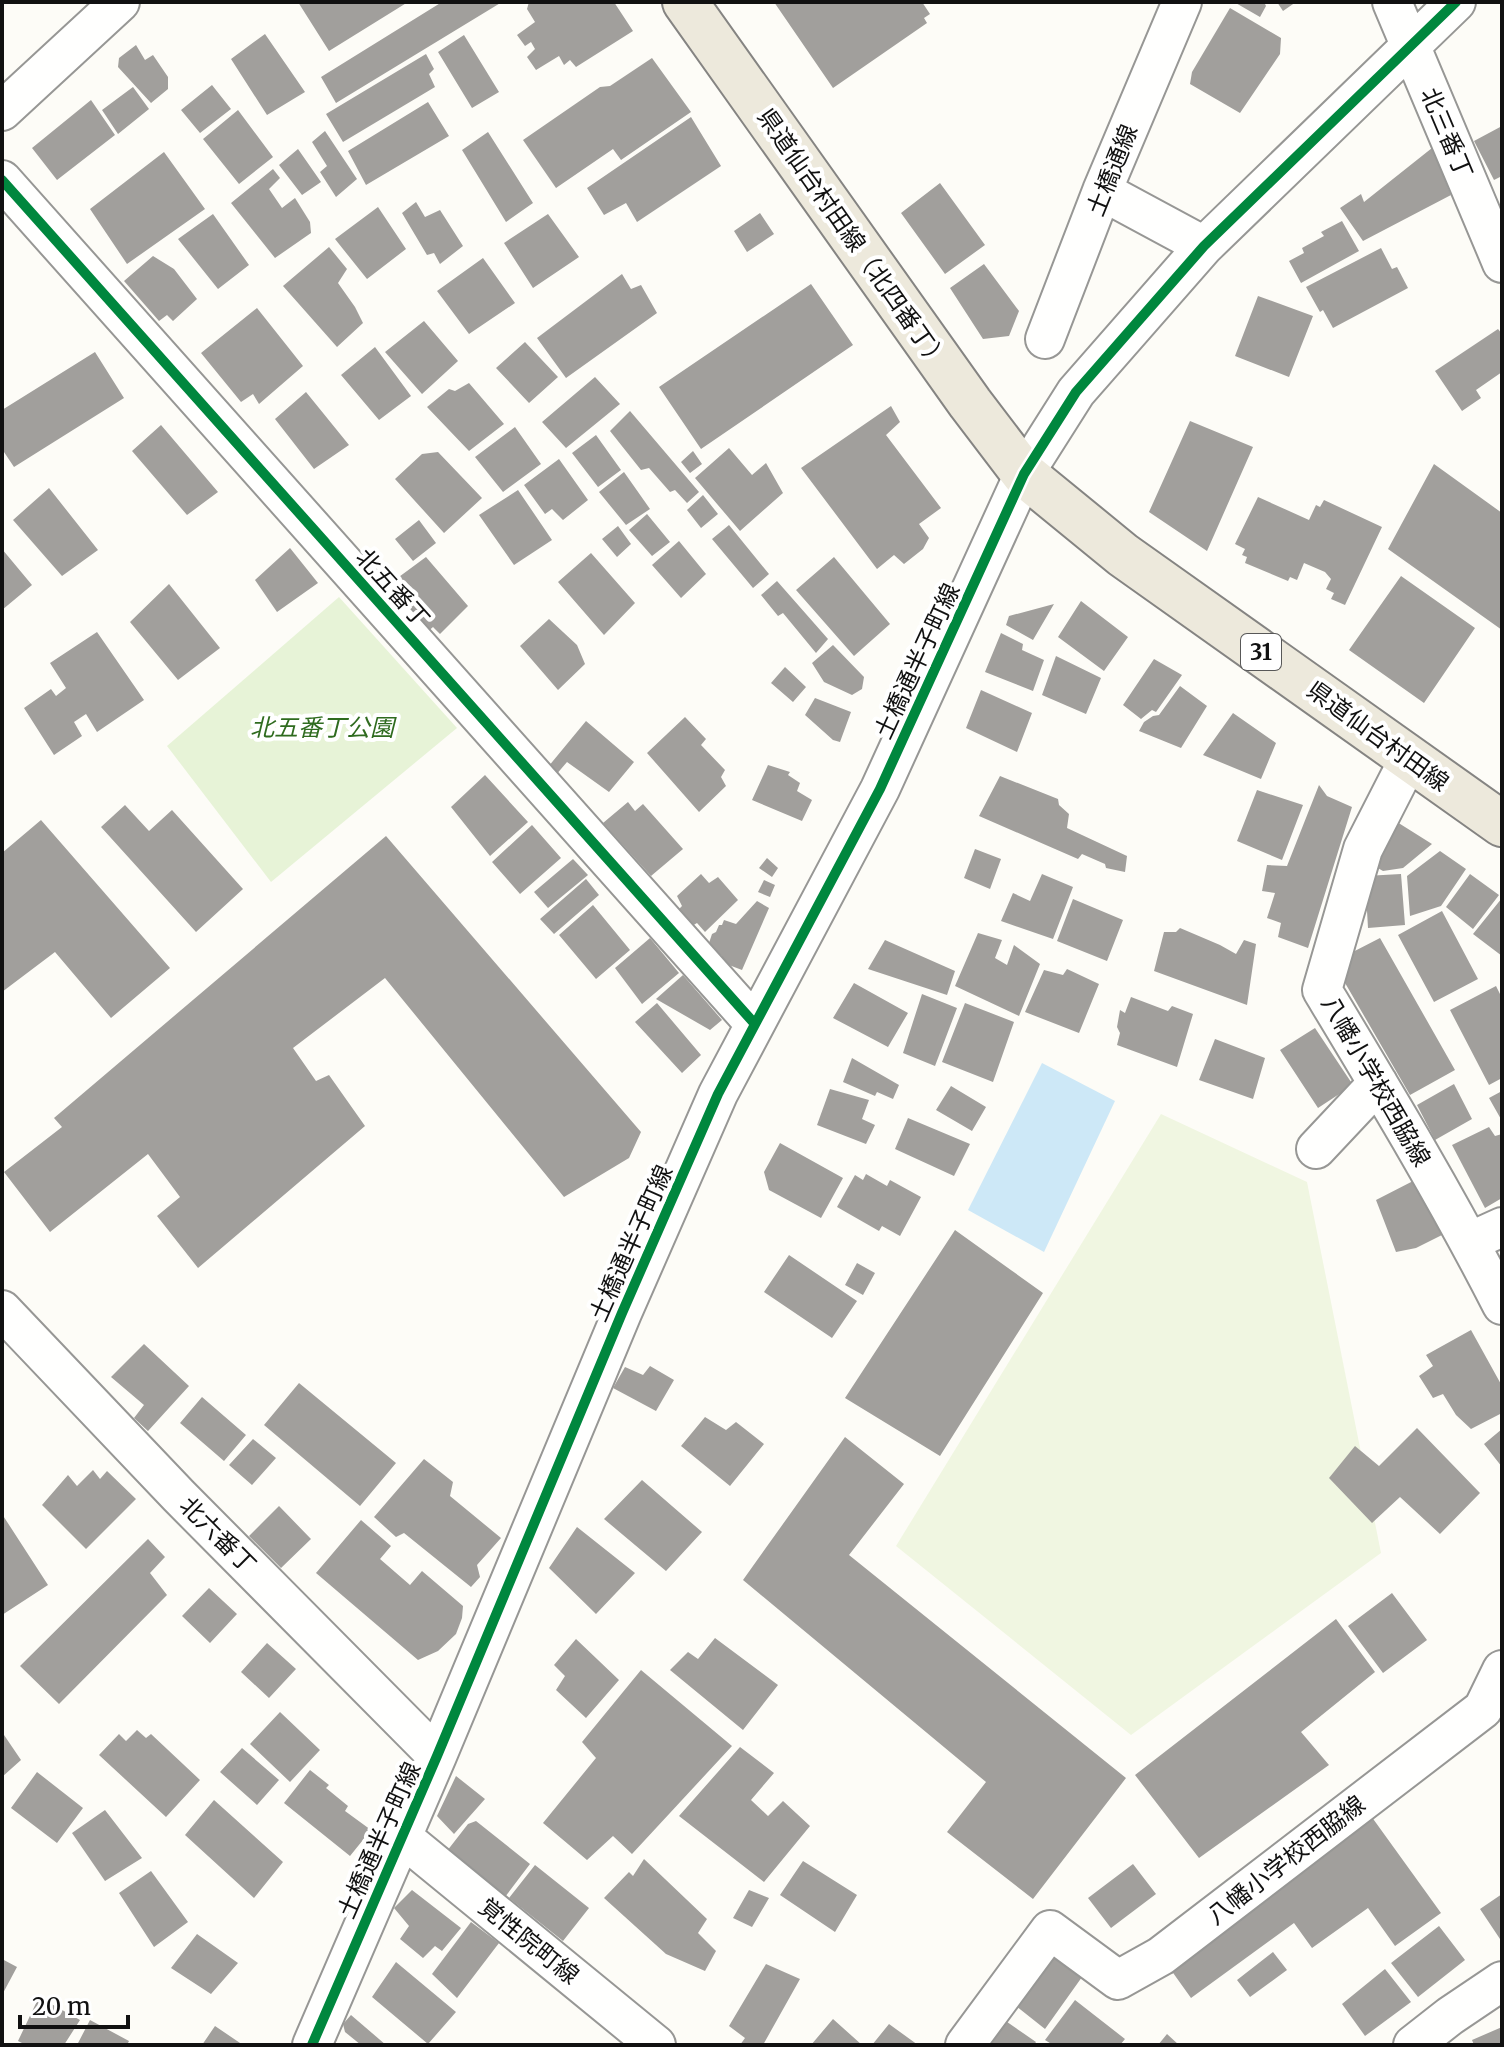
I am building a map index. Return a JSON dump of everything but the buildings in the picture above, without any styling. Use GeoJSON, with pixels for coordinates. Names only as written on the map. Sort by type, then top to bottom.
{"type":"FeatureCollection","features":[{"type":"Feature","properties":{"kind":"main road","name":"県道仙台村田線（北四番丁）"},"geometry":{"type":"LineString","coordinates":[[685,2],[970,403],[1024,474]]}},
{"type":"Feature","properties":{"kind":"main road","name":"県道仙台村田線"},"geometry":{"type":"LineString","coordinates":[[1024,474],[1123,555],[1502,824]]}},
{"type":"Feature","properties":{"kind":"street"},"geometry":{"type":"LineString","coordinates":[[2,111],[120,2]]}},
{"type":"Feature","properties":{"kind":"street","name":"土橋通線"},"geometry":{"type":"LineString","coordinates":[[1045,339],[1102,191],[1182,2]]}},
{"type":"Feature","properties":{"kind":"street","name":"北三番丁"},"geometry":{"type":"LineString","coordinates":[[1392,2],[1502,263]]}},
{"type":"Feature","properties":{"kind":"street","name":"土橋通半子町線"},"geometry":{"type":"LineString","coordinates":[[312,2045],[718,1094],[880,789],[1024,474],[1076,392],[1204,246],[1456,2]]}},
{"type":"Feature","properties":{"kind":"street","name":"北五番丁"},"geometry":{"type":"LineString","coordinates":[[2,180],[754,1023]]}},
{"type":"Feature","properties":{"kind":"street"},"geometry":{"type":"LineString","coordinates":[[1102,191],[1204,246]]}},
{"type":"Feature","properties":{"kind":"street","name":"八幡小学校西脇線"},"geometry":{"type":"LineString","coordinates":[[1409,759],[1363,849],[1322,990],[1378,1083],[1486,1234],[1502,1305]]}},
{"type":"Feature","properties":{"kind":"street"},"geometry":{"type":"LineString","coordinates":[[1316,1149],[1378,1083]]}},
{"type":"Feature","properties":{"kind":"street","name":"北六番丁"},"geometry":{"type":"LineString","coordinates":[[2,1310],[179,1496],[437,1756]]}},
{"type":"Feature","properties":{"kind":"street","name":"八幡小学校西脇線"},"geometry":{"type":"LineString","coordinates":[[965,2045],[1050,1930],[1118,1980],[1161,1956],[1483,1709],[1502,1670]]}},
{"type":"Feature","properties":{"kind":"street","name":"覚性院町線"},"geometry":{"type":"LineString","coordinates":[[402,1837],[656,2045]]}},
{"type":"Feature","properties":{"kind":"street"},"geometry":{"type":"LineString","coordinates":[[1413,2045],[1502,1981]]}},
{"type":"Feature","properties":{"kind":"green space","name":"北五番丁公園"},"geometry":{"type":"Polygon","coordinates":[[[339,597],[457,728],[271,882],[167,746],[339,597]]]}},
{"type":"Feature","properties":{"kind":"green space"},"geometry":{"type":"Polygon","coordinates":[[[1161,1114],[1307,1182],[1381,1553],[1131,1735],[896,1546],[1161,1114]]]}},
{"type":"Feature","properties":{"kind":"water"},"geometry":{"type":"Polygon","coordinates":[[[1042,1063],[1115,1101],[1044,1252],[968,1210],[1042,1063]]]}},
{"type":"Feature","properties":{"kind":"cycle path"},"geometry":{"type":"LineString","coordinates":[[312,2045],[718,1094],[880,789],[1024,474],[1076,392],[1204,246],[1456,2]]}},
{"type":"Feature","properties":{"kind":"cycle path"},"geometry":{"type":"LineString","coordinates":[[2,180],[754,1023]]}}]}
